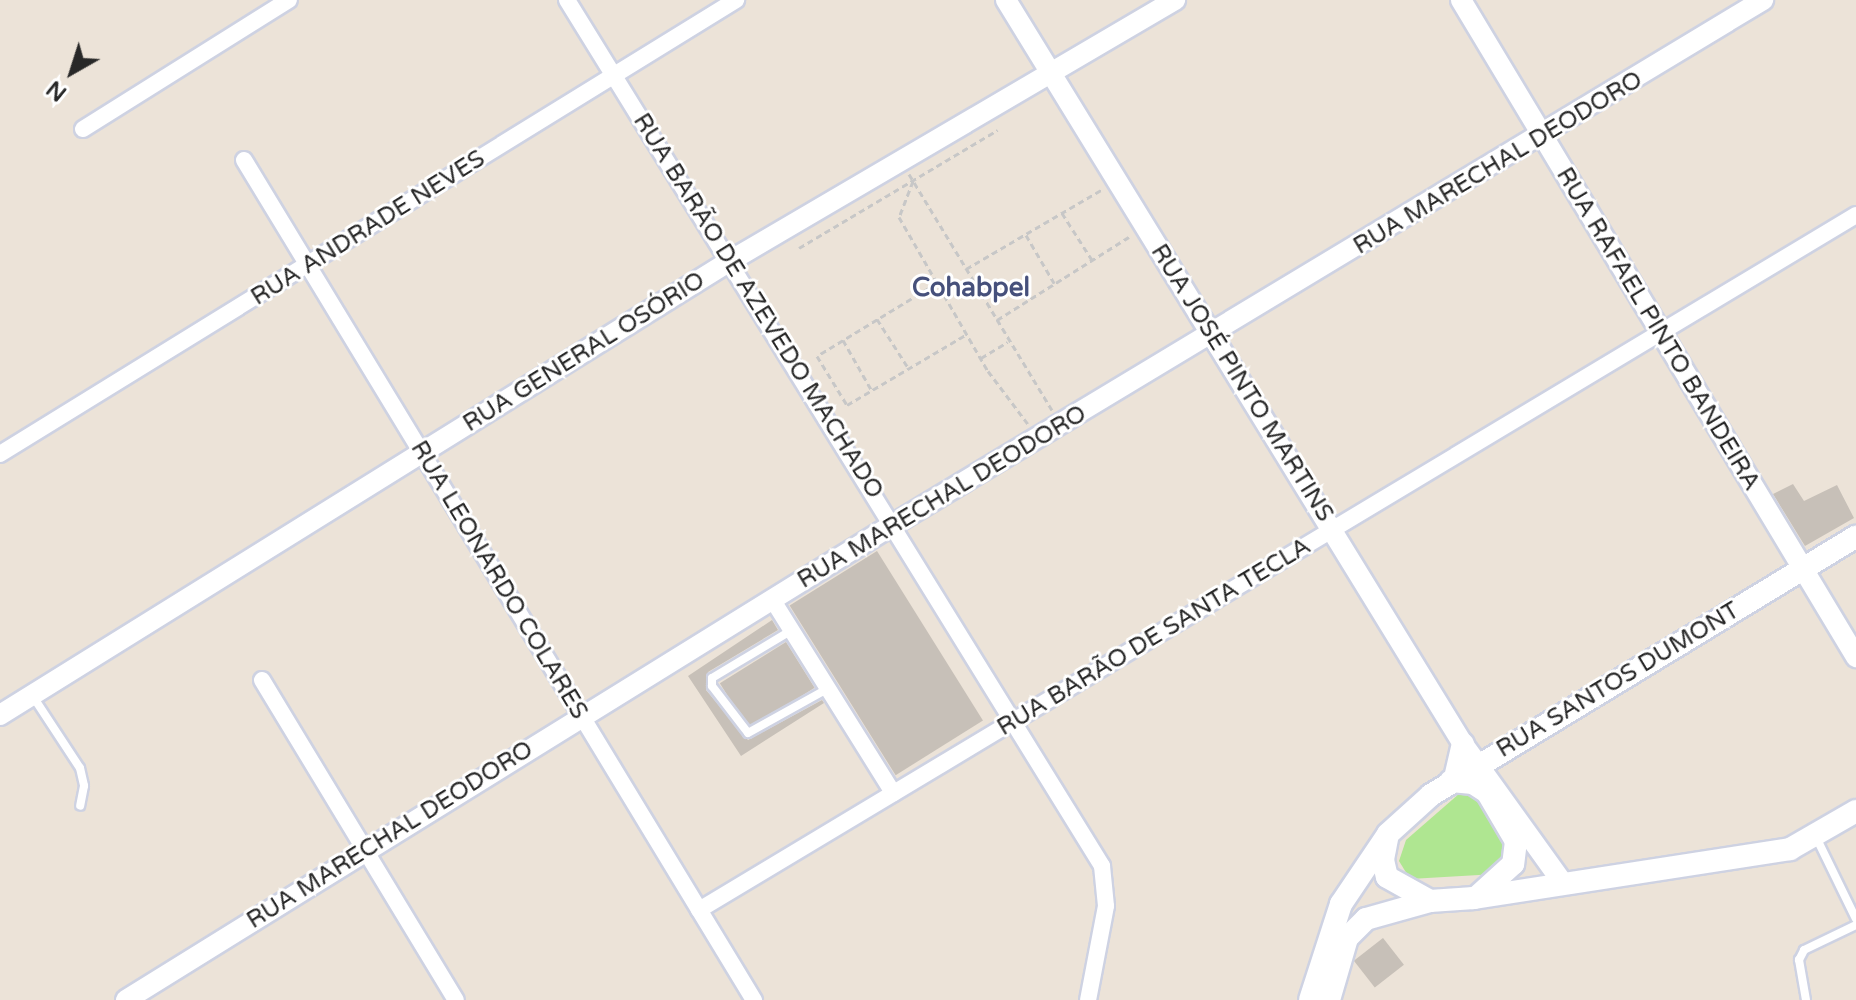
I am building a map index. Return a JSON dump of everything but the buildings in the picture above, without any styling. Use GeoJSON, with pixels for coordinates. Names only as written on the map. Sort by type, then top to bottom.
{"type":"FeatureCollection","features":[{"type":"Feature","properties":{"kind":"main road","name":"RUA SANTOS DUMONT"},"geometry":{"type":"LineString","coordinates":[[1310,1000],[1341,904],[1388,834],[1453,779],[1856,537]]}},
{"type":"Feature","properties":{"kind":"main road"},"geometry":{"type":"LineString","coordinates":[[1463,744],[1453,779],[1473,783],[1487,792],[1516,841],[1513,864],[1474,898]]}},
{"type":"Feature","properties":{"kind":"main road"},"geometry":{"type":"LineString","coordinates":[[1329,1000],[1334,970],[1354,928],[1366,919],[1430,901],[1474,898],[1790,849],[1856,811]]}},
{"type":"Feature","properties":{"kind":"main road"},"geometry":{"type":"LineString","coordinates":[[1388,834],[1383,860],[1387,877],[1430,901]]}},
{"type":"Feature","properties":{"kind":"street"},"geometry":{"type":"LineString","coordinates":[[83,129],[289,0]]}},
{"type":"Feature","properties":{"kind":"street","name":"RUA BARÃO DE AZEVEDO MACHADO"},"geometry":{"type":"LineString","coordinates":[[567,0],[1015,719],[1102,866],[1106,906],[1088,1000]]}},
{"type":"Feature","properties":{"kind":"street","name":"RUA ANDRADE NEVES"},"geometry":{"type":"LineString","coordinates":[[0,454],[309,267],[612,73],[736,0]]}},
{"type":"Feature","properties":{"kind":"street","name":"RUA JOSÉ PINTO MARTINS"},"geometry":{"type":"LineString","coordinates":[[1006,0],[1463,744],[1563,883]]}},
{"type":"Feature","properties":{"kind":"street","name":"RUA GENERAL OSÓRIO"},"geometry":{"type":"LineString","coordinates":[[0,715],[282,544],[421,453],[730,261],[1175,0]]}},
{"type":"Feature","properties":{"kind":"street","name":"RUA RAFAEL PINTO BANDEIRA"},"geometry":{"type":"LineString","coordinates":[[1461,0],[1856,657]]}},
{"type":"Feature","properties":{"kind":"street","name":"RUA MARECHAL DEODORO"},"geometry":{"type":"LineString","coordinates":[[126,1000],[148,992],[365,850],[894,524],[1213,336],[1763,0]]}},
{"type":"Feature","properties":{"kind":"street","name":"RUA LEONARDO COLARES"},"geometry":{"type":"LineString","coordinates":[[244,160],[754,1000]]}},
{"type":"Feature","properties":{"kind":"street","name":"RUA BARÃO DE SANTA TECLA"},"geometry":{"type":"LineString","coordinates":[[699,910],[1333,532],[1856,215]]}},
{"type":"Feature","properties":{"kind":"street"},"geometry":{"type":"LineString","coordinates":[[772,599],[893,793]]}},
{"type":"Feature","properties":{"kind":"street"},"geometry":{"type":"LineString","coordinates":[[262,680],[456,1000]]}},
{"type":"Feature","properties":{"kind":"lane"},"geometry":{"type":"LineString","coordinates":[[792,630],[712,678],[712,686],[745,732],[754,733],[828,688]]}},
{"type":"Feature","properties":{"kind":"lane"},"geometry":{"type":"LineString","coordinates":[[32,694],[80,768],[84,786],[80,806]]}},
{"type":"Feature","properties":{"kind":"lane"},"geometry":{"type":"LineString","coordinates":[[1806,1000],[1799,960],[1804,950],[1856,922],[1815,834]]}},
{"type":"Feature","properties":{"kind":"path"},"geometry":{"type":"LineString","coordinates":[[799,248],[998,130]]}},
{"type":"Feature","properties":{"kind":"path"},"geometry":{"type":"LineString","coordinates":[[913,181],[1053,412]]}},
{"type":"Feature","properties":{"kind":"path"},"geometry":{"type":"LineString","coordinates":[[913,181],[899,217],[981,358],[1029,426]]}},
{"type":"Feature","properties":{"kind":"path"},"geometry":{"type":"LineString","coordinates":[[966,269],[1104,188]]}},
{"type":"Feature","properties":{"kind":"path"},"geometry":{"type":"LineString","coordinates":[[1062,213],[1092,260]]}},
{"type":"Feature","properties":{"kind":"path"},"geometry":{"type":"LineString","coordinates":[[1026,234],[1054,283]]}},
{"type":"Feature","properties":{"kind":"path"},"geometry":{"type":"LineString","coordinates":[[997,320],[1132,235]]}},
{"type":"Feature","properties":{"kind":"path"},"geometry":{"type":"LineString","coordinates":[[937,283],[817,356],[847,405],[967,334]]}},
{"type":"Feature","properties":{"kind":"path"},"geometry":{"type":"LineString","coordinates":[[877,319],[909,369]]}},
{"type":"Feature","properties":{"kind":"path"},"geometry":{"type":"LineString","coordinates":[[843,340],[872,391]]}},
{"type":"Feature","properties":{"kind":"path"},"geometry":{"type":"LineString","coordinates":[[981,358],[1010,341]]}},
{"type":"Feature","properties":{"kind":"green space"},"geometry":{"type":"Polygon","coordinates":[[[1460,793],[1477,797],[1510,849],[1496,874],[1410,879],[1399,861],[1406,840],[1460,793]]]}},
{"type":"Feature","properties":{"kind":"district","name":"Cohabpel"},"geometry":{"type":"Point","coordinates":[971,288]}}]}
